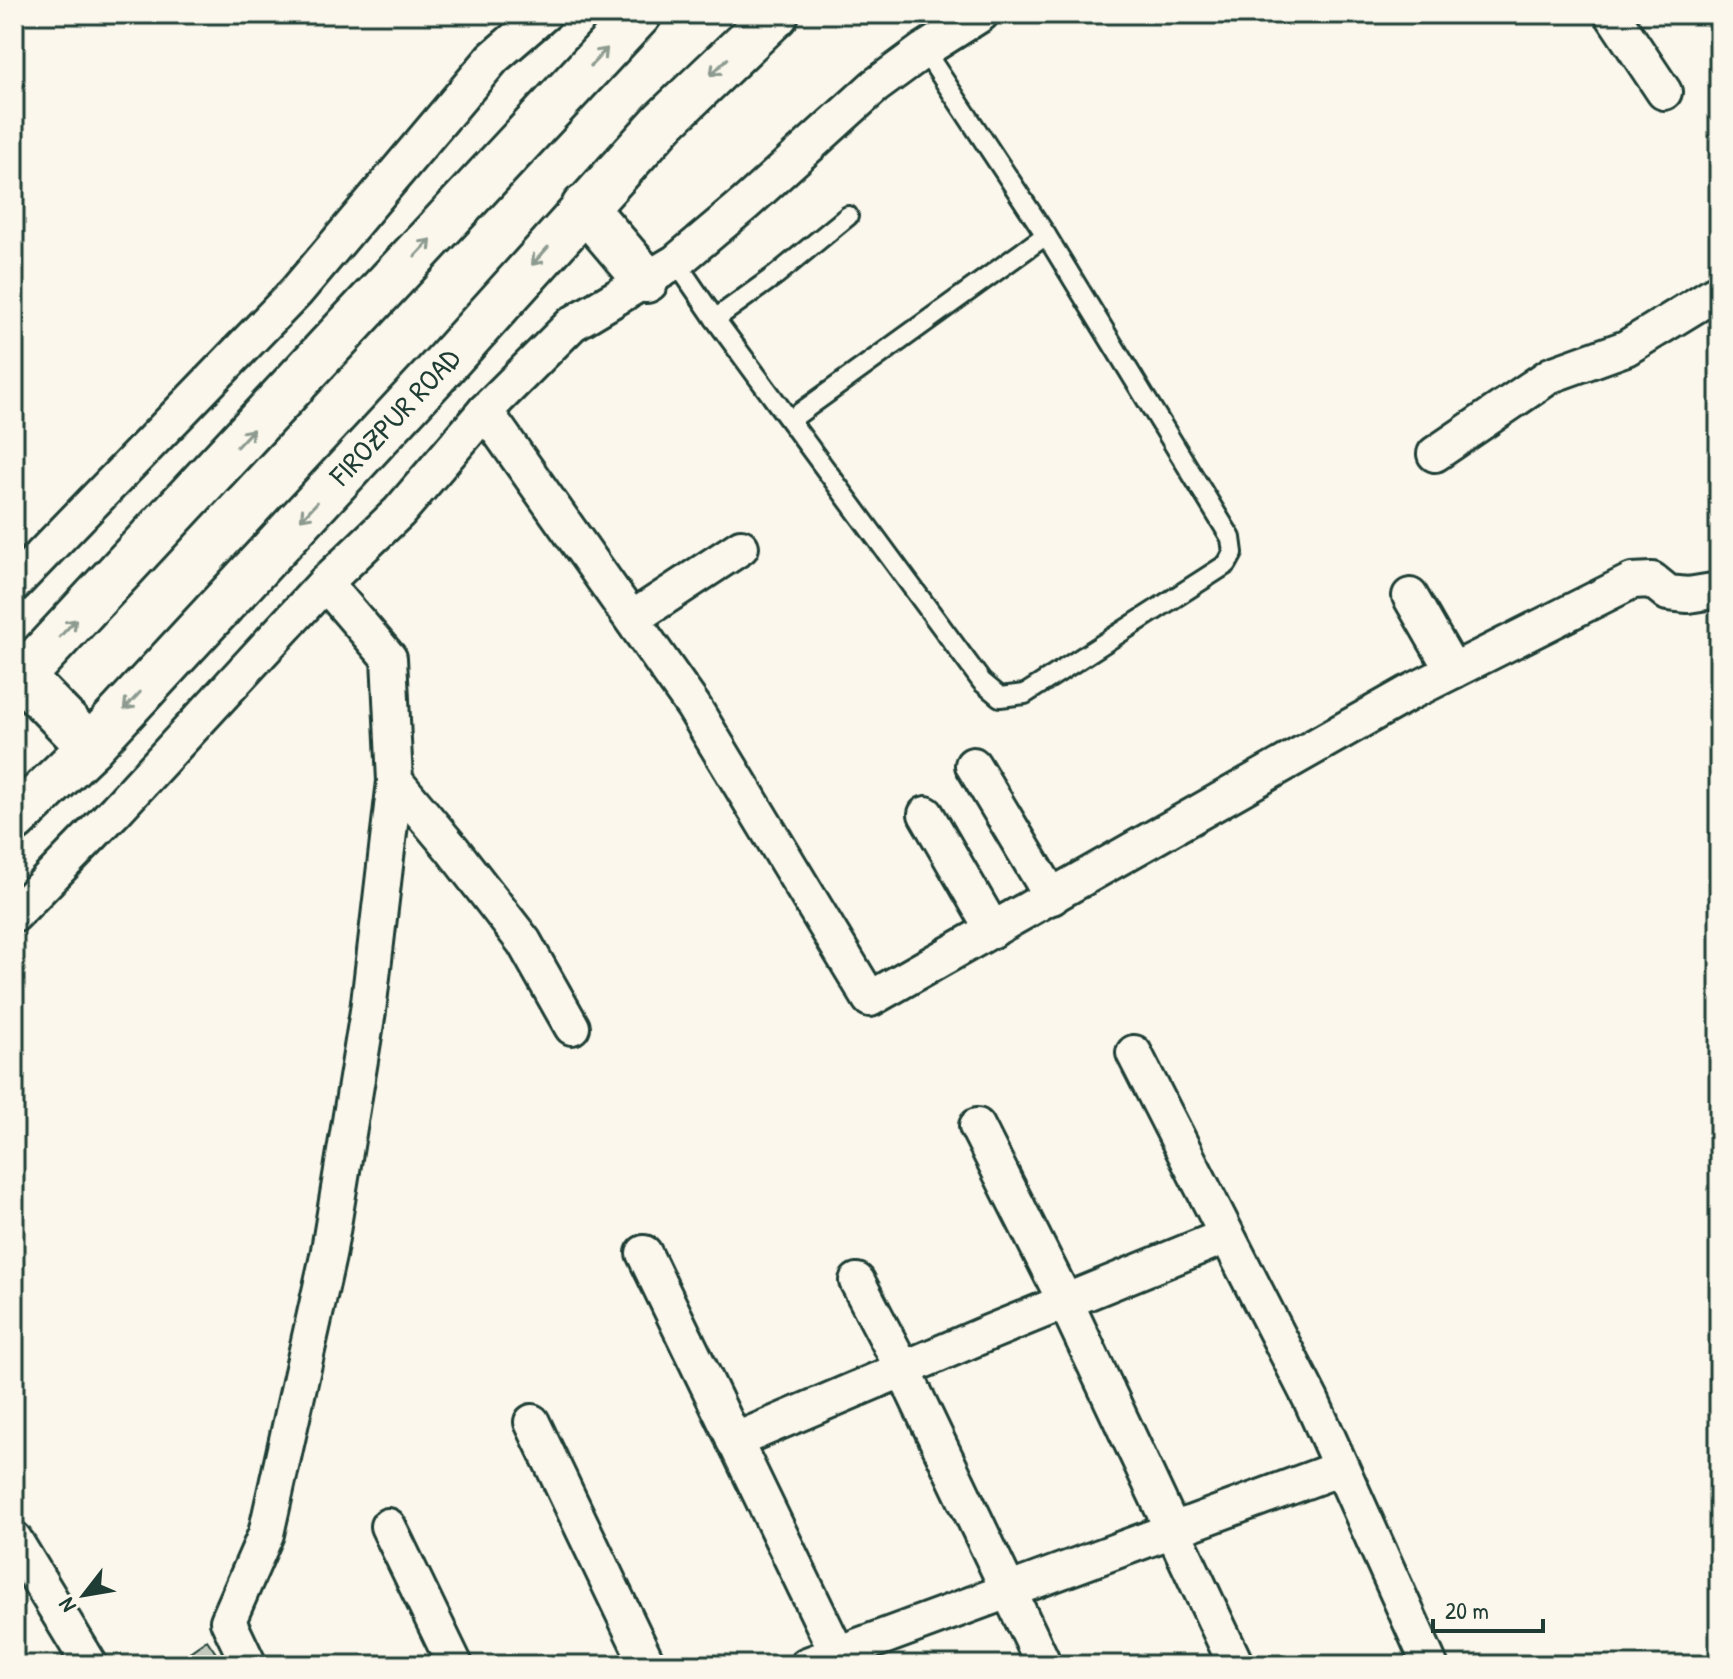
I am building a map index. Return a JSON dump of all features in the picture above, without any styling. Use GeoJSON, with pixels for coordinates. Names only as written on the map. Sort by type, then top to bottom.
{"type":"FeatureCollection","features":[{"type":"Feature","properties":{"kind":"highway","name":"FIROZPUR ROAD"},"geometry":{"type":"LineString","coordinates":[[14,820],[90,747],[434,376],[663,122],[776,14]]}},
{"type":"Feature","properties":{"kind":"highway"},"geometry":{"type":"LineString","coordinates":[[90,747],[18,681],[635,15]]}},
{"type":"Feature","properties":{"kind":"highway"},"geometry":{"type":"LineString","coordinates":[[584,207],[661,271]]}},
{"type":"Feature","properties":{"kind":"street"},"geometry":{"type":"LineString","coordinates":[[14,584],[296,292],[493,58],[544,14]]}},
{"type":"Feature","properties":{"kind":"street"},"geometry":{"type":"LineString","coordinates":[[14,915],[116,810],[325,583],[399,512],[485,411],[572,324],[661,271],[746,203],[875,86],[981,14]]}},
{"type":"Feature","properties":{"kind":"street"},"geometry":{"type":"LineString","coordinates":[[1612,14],[1664,92]]}},
{"type":"Feature","properties":{"kind":"street"},"geometry":{"type":"LineString","coordinates":[[1435,454],[1551,375],[1626,348],[1719,291]]}},
{"type":"Feature","properties":{"kind":"street"},"geometry":{"type":"LineString","coordinates":[[485,411],[693,706],[870,999],[1409,693],[1632,581],[1652,580],[1668,593],[1688,595],[1719,590]]}},
{"type":"Feature","properties":{"kind":"street"},"geometry":{"type":"LineString","coordinates":[[633,618],[741,547]]}},
{"type":"Feature","properties":{"kind":"street"},"geometry":{"type":"LineString","coordinates":[[249,1665],[228,1621],[266,1534],[328,1256],[368,1011],[395,781],[389,658],[325,583]]}},
{"type":"Feature","properties":{"kind":"street"},"geometry":{"type":"LineString","coordinates":[[1410,596],[1453,671]]}},
{"type":"Feature","properties":{"kind":"street"},"geometry":{"type":"LineString","coordinates":[[973,765],[1052,897]]}},
{"type":"Feature","properties":{"kind":"street"},"geometry":{"type":"LineString","coordinates":[[395,781],[524,942],[572,1027]]}},
{"type":"Feature","properties":{"kind":"street"},"geometry":{"type":"LineString","coordinates":[[926,814],[993,930]]}},
{"type":"Feature","properties":{"kind":"street"},"geometry":{"type":"LineString","coordinates":[[1134,1053],[1311,1400],[1430,1665]]}},
{"type":"Feature","properties":{"kind":"street"},"geometry":{"type":"LineString","coordinates":[[977,1126],[1065,1301],[1236,1665]]}},
{"type":"Feature","properties":{"kind":"street"},"geometry":{"type":"LineString","coordinates":[[734,1441],[1226,1236]]}},
{"type":"Feature","properties":{"kind":"street"},"geometry":{"type":"LineString","coordinates":[[644,1253],[734,1441],[829,1661],[1009,1589],[1341,1468]]}},
{"type":"Feature","properties":{"kind":"street"},"geometry":{"type":"LineString","coordinates":[[857,1281],[903,1369],[1044,1665]]}},
{"type":"Feature","properties":{"kind":"street"},"geometry":{"type":"LineString","coordinates":[[532,1422],[648,1665]]}},
{"type":"Feature","properties":{"kind":"street"},"geometry":{"type":"LineString","coordinates":[[388,1526],[455,1665]]}},
{"type":"Feature","properties":{"kind":"street"},"geometry":{"type":"LineString","coordinates":[[14,1539],[90,1665]]}},
{"type":"Feature","properties":{"kind":"lane"},"geometry":{"type":"LineString","coordinates":[[661,271],[715,319],[982,682],[1000,697],[1025,694],[1227,564],[1233,553],[1231,538],[1046,235],[924,50]]}},
{"type":"Feature","properties":{"kind":"lane"},"geometry":{"type":"LineString","coordinates":[[715,319],[776,275],[848,216]]}},
{"type":"Feature","properties":{"kind":"lane"},"geometry":{"type":"LineString","coordinates":[[790,420],[1046,235]]}},
{"type":"Feature","properties":{"kind":"building"},"geometry":{"type":"Polygon","coordinates":[[[207,1640],[224,1665],[171,1665],[207,1640]]]}}]}
